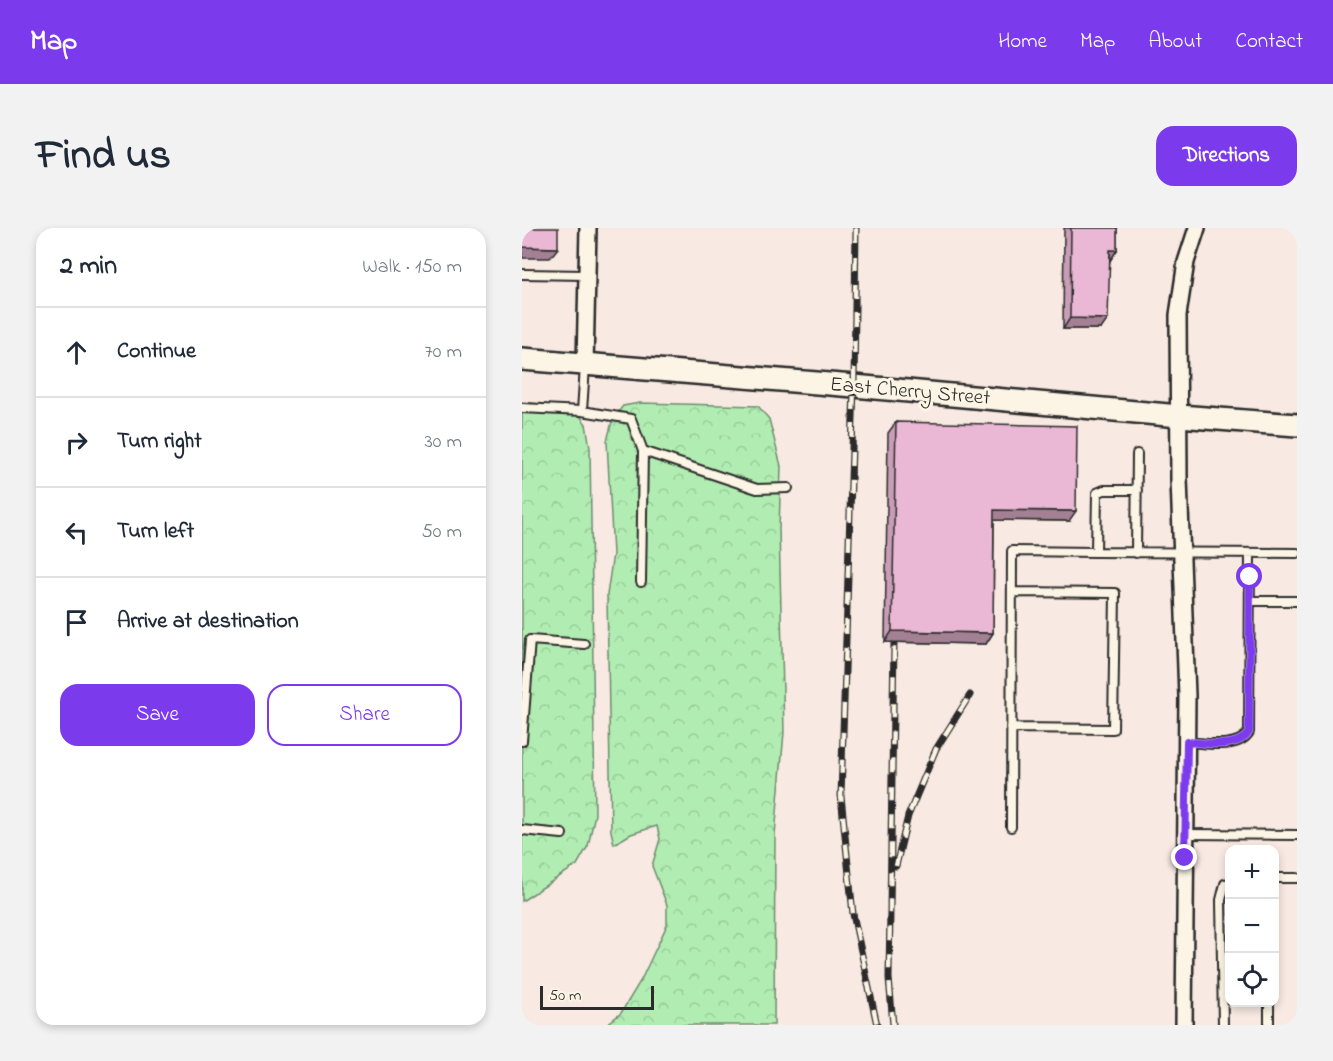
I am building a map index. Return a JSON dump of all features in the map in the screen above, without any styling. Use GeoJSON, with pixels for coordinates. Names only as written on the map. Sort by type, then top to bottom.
{"type":"FeatureCollection","features":[{"type":"Feature","properties":{"kind":"street"},"geometry":{"type":"LineString","coordinates":[[585,364],[588,228]]}},
{"type":"Feature","properties":{"kind":"street"},"geometry":{"type":"LineString","coordinates":[[1184,1025],[1187,666],[1179,479],[1178,315],[1186,262],[1197,228]]}},
{"type":"Feature","properties":{"kind":"street","name":"East Cherry Street"},"geometry":{"type":"LineString","coordinates":[[522,359],[1297,425]]}},
{"type":"Feature","properties":{"kind":"lane"},"geometry":{"type":"LineString","coordinates":[[522,274],[587,275]]}},
{"type":"Feature","properties":{"kind":"lane"},"geometry":{"type":"LineString","coordinates":[[582,411],[585,364]]}},
{"type":"Feature","properties":{"kind":"lane"},"geometry":{"type":"LineString","coordinates":[[522,408],[582,411],[632,419],[643,451],[641,582]]}},
{"type":"Feature","properties":{"kind":"lane"},"geometry":{"type":"LineString","coordinates":[[643,451],[757,489],[788,488]]}},
{"type":"Feature","properties":{"kind":"lane"},"geometry":{"type":"LineString","coordinates":[[1136,553],[1137,454]]}},
{"type":"Feature","properties":{"kind":"lane"},"geometry":{"type":"LineString","coordinates":[[1096,552],[1097,494],[1104,490],[1137,490]]}},
{"type":"Feature","properties":{"kind":"lane"},"geometry":{"type":"LineString","coordinates":[[1011,827],[1012,551],[1297,554]]}},
{"type":"Feature","properties":{"kind":"lane"},"geometry":{"type":"LineString","coordinates":[[1187,742],[1236,742],[1246,737],[1249,732],[1250,553]]}},
{"type":"Feature","properties":{"kind":"lane"},"geometry":{"type":"LineString","coordinates":[[1011,728],[1113,729],[1115,593],[1012,592]]}},
{"type":"Feature","properties":{"kind":"lane"},"geometry":{"type":"LineString","coordinates":[[1250,601],[1297,601]]}},
{"type":"Feature","properties":{"kind":"lane"},"geometry":{"type":"LineString","coordinates":[[522,741],[526,640],[584,644]]}},
{"type":"Feature","properties":{"kind":"lane"},"geometry":{"type":"LineString","coordinates":[[522,830],[562,834]]}},
{"type":"Feature","properties":{"kind":"lane"},"geometry":{"type":"LineString","coordinates":[[1186,834],[1297,835]]}},
{"type":"Feature","properties":{"kind":"lane"},"geometry":{"type":"LineString","coordinates":[[1279,878],[1297,878]]}},
{"type":"Feature","properties":{"kind":"lane"},"geometry":{"type":"LineString","coordinates":[[1223,1025],[1221,900],[1225,884]]}},
{"type":"Feature","properties":{"kind":"lane"},"geometry":{"type":"LineString","coordinates":[[1269,1007],[1269,1025]]}},
{"type":"Feature","properties":{"kind":"green space"},"geometry":{"type":"Polygon","coordinates":[[[522,402],[574,408],[586,424],[590,448],[595,814],[588,846],[577,865],[522,901],[522,402]]]}},
{"type":"Feature","properties":{"kind":"green space"},"geometry":{"type":"Polygon","coordinates":[[[640,403],[758,406],[769,419],[781,466],[779,529],[784,732],[775,835],[774,1025],[606,1025],[621,1013],[641,980],[667,925],[667,905],[652,866],[660,839],[657,826],[631,834],[614,844],[611,831],[607,595],[613,554],[607,441],[613,418],[623,406],[640,403]]]}},
{"type":"Feature","properties":{"kind":"building"},"geometry":{"type":"Polygon","coordinates":[[[522,228],[558,228],[558,248],[522,247],[522,228]]]}},
{"type":"Feature","properties":{"kind":"building"},"geometry":{"type":"Polygon","coordinates":[[[1071,228],[1117,228],[1117,250],[1110,250],[1108,319],[1070,318],[1071,228]]]}},
{"type":"Feature","properties":{"kind":"building"},"geometry":{"type":"Polygon","coordinates":[[[896,422],[1077,426],[1076,511],[994,510],[993,633],[892,631],[896,422]]]}},
{"type":"Feature","properties":{"kind":"railway"},"geometry":{"type":"LineString","coordinates":[[856,228],[854,386],[841,796],[853,914],[877,1025]]}},
{"type":"Feature","properties":{"kind":"railway"},"geometry":{"type":"LineString","coordinates":[[893,1025],[889,978],[894,642]]}},
{"type":"Feature","properties":{"kind":"railway"},"geometry":{"type":"LineString","coordinates":[[896,866],[908,816],[936,749],[970,695]]}},
{"type":"Feature","properties":{"kind":"route"},"geometry":{"type":"LineString","coordinates":[[1185,858],[1187,742],[1236,742],[1246,737],[1249,732],[1250,577]]}}]}
